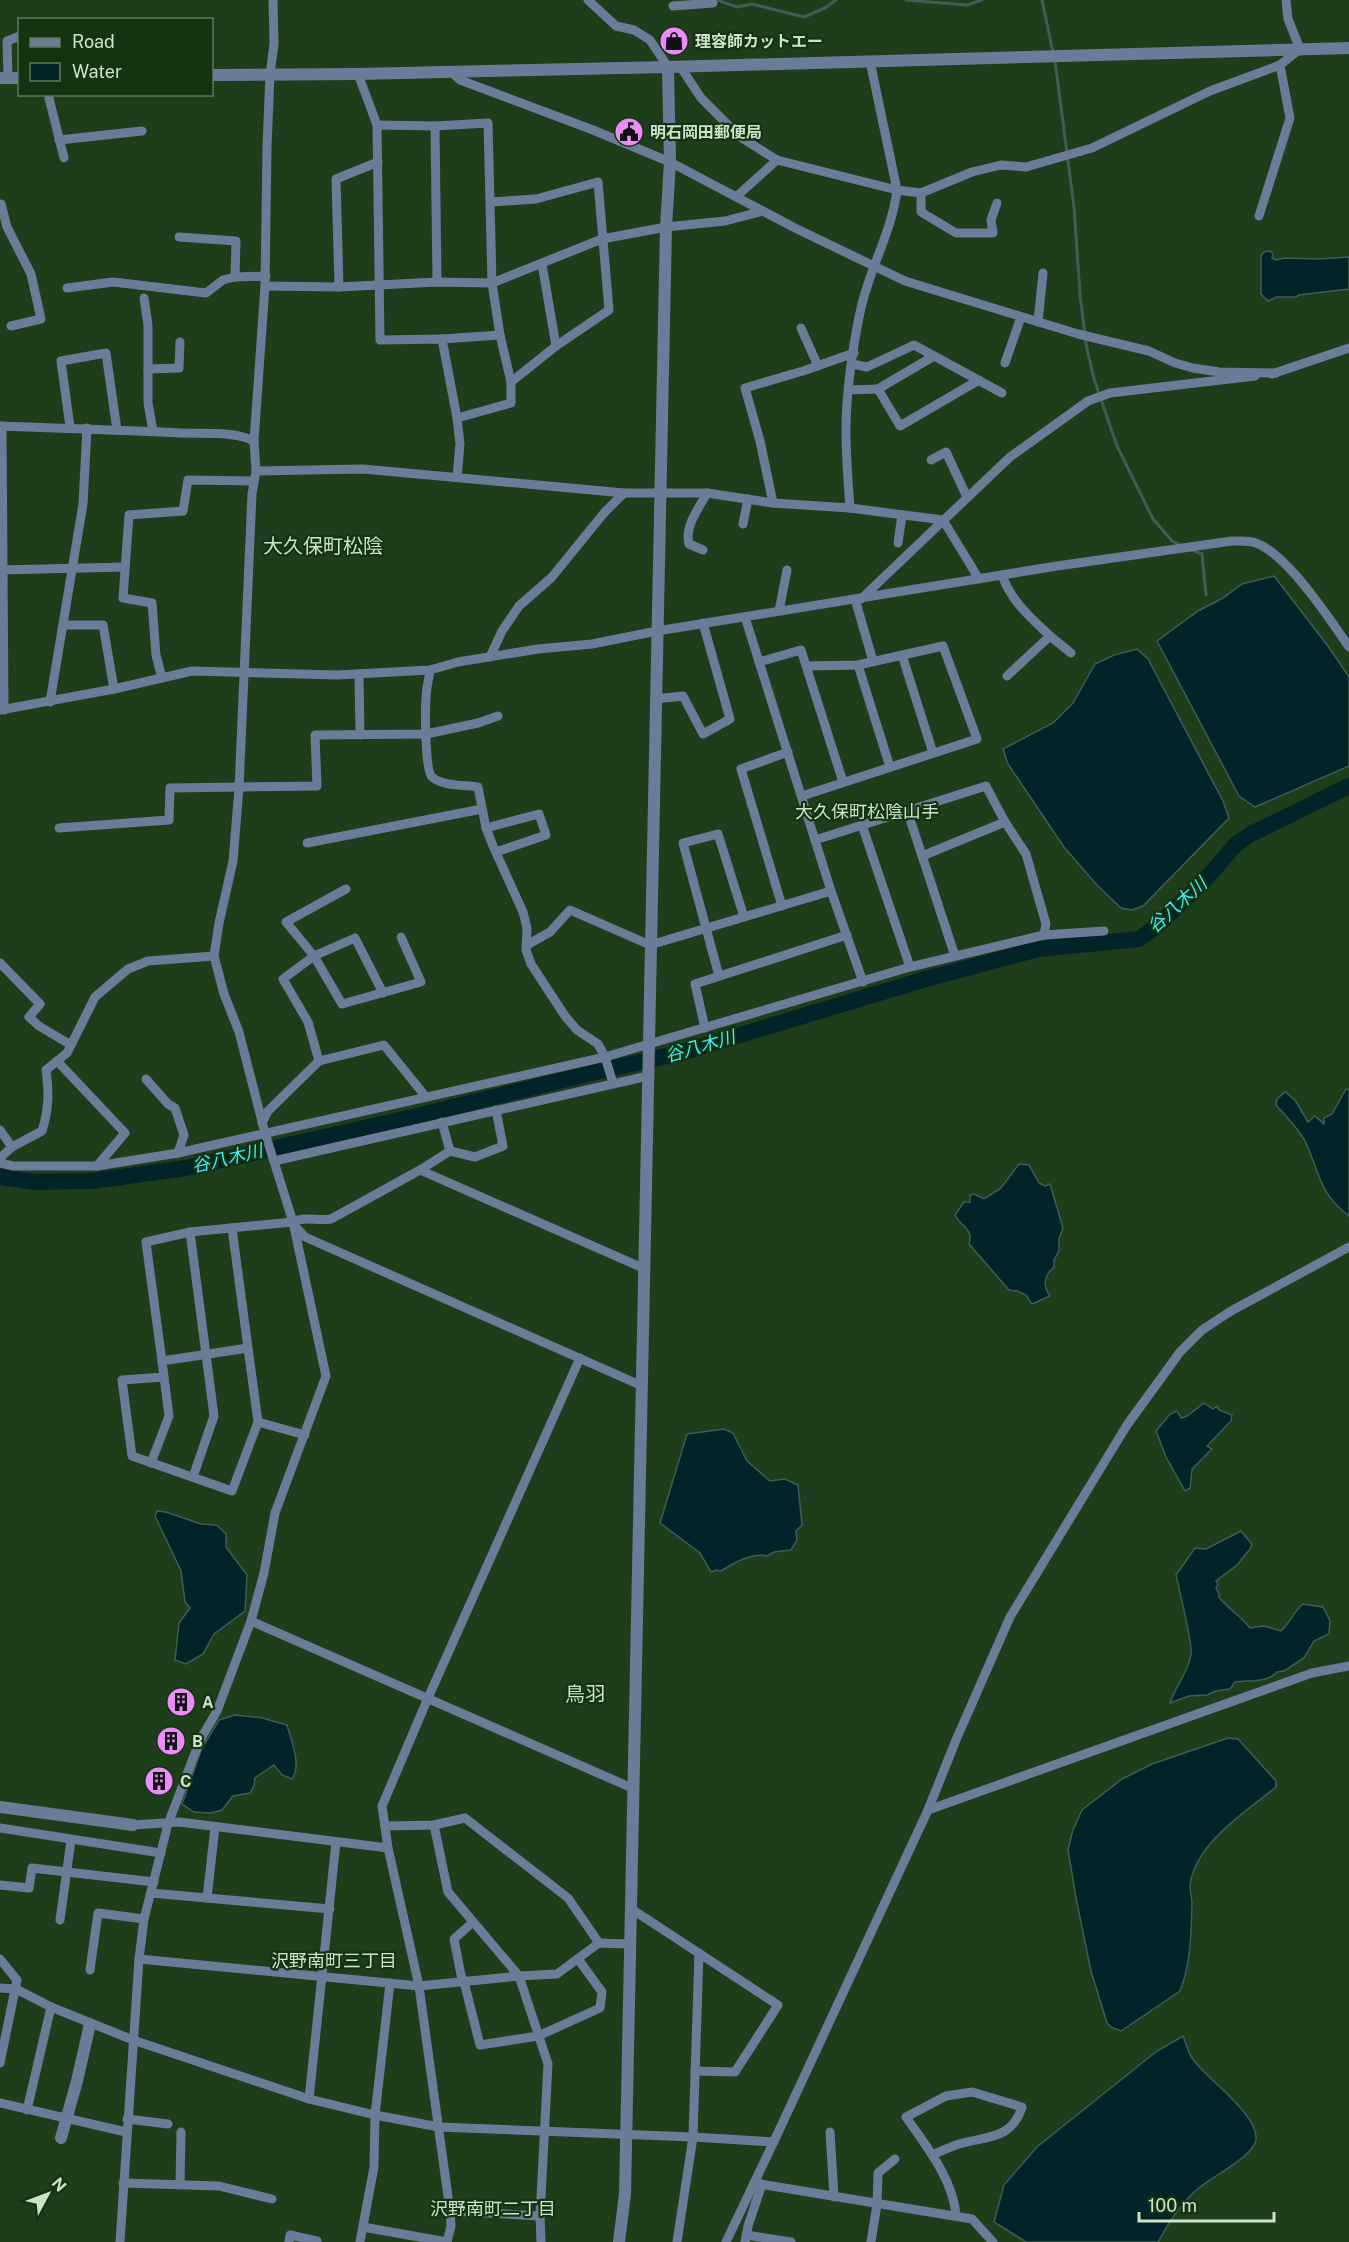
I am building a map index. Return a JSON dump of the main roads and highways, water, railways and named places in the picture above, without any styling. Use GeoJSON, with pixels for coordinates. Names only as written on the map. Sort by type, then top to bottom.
{"type":"FeatureCollection","features":[{"type":"Feature","properties":{"kind":"water"},"geometry":{"type":"Polygon","coordinates":[[[1270,251],[1273,254],[1272,258],[1276,260],[1349,257],[1349,289],[1296,297],[1277,297],[1268,301],[1261,294],[1261,256],[1264,252],[1270,251]]]}},
{"type":"Feature","properties":{"kind":"water"},"geometry":{"type":"Polygon","coordinates":[[[1274,576],[1349,677],[1349,766],[1255,807],[1239,796],[1157,641],[1198,611],[1223,598],[1242,584],[1274,576]]]}},
{"type":"Feature","properties":{"kind":"water"},"geometry":{"type":"Polygon","coordinates":[[[1137,649],[1148,659],[1223,801],[1229,818],[1143,906],[1132,910],[1121,908],[1096,884],[1064,847],[1008,764],[1003,749],[1053,723],[1073,703],[1095,664],[1114,655],[1137,649]]]}},
{"type":"Feature","properties":{"kind":"water"},"geometry":{"type":"Polygon","coordinates":[[[1346,1089],[1349,1090],[1349,1216],[1325,1190],[1305,1141],[1276,1105],[1277,1099],[1285,1092],[1295,1100],[1308,1122],[1315,1116],[1324,1124],[1324,1118],[1332,1114],[1346,1089]]]}},
{"type":"Feature","properties":{"kind":"water"},"geometry":{"type":"Polygon","coordinates":[[[1019,1164],[1029,1165],[1039,1183],[1045,1186],[1050,1184],[1063,1228],[1054,1267],[1045,1281],[1050,1296],[1032,1304],[1026,1295],[1009,1290],[969,1244],[970,1235],[955,1215],[964,1202],[970,1202],[970,1195],[974,1194],[984,1199],[1001,1188],[1019,1164]]]}},
{"type":"Feature","properties":{"kind":"water"},"geometry":{"type":"Polygon","coordinates":[[[1204,1403],[1213,1409],[1217,1406],[1219,1410],[1232,1415],[1231,1421],[1207,1446],[1212,1449],[1192,1469],[1190,1488],[1185,1491],[1166,1457],[1156,1431],[1170,1414],[1177,1411],[1181,1418],[1204,1403]]]}},
{"type":"Feature","properties":{"kind":"water"},"geometry":{"type":"Polygon","coordinates":[[[724,1429],[733,1433],[747,1461],[770,1481],[785,1479],[798,1485],[802,1525],[796,1531],[797,1540],[791,1550],[774,1552],[767,1556],[749,1557],[721,1571],[711,1572],[700,1553],[660,1523],[687,1434],[724,1429]]]}},
{"type":"Feature","properties":{"kind":"water"},"geometry":{"type":"Polygon","coordinates":[[[157,1511],[201,1524],[216,1525],[226,1534],[226,1547],[247,1575],[245,1611],[214,1634],[203,1654],[186,1664],[175,1660],[179,1623],[190,1608],[185,1602],[181,1571],[155,1516],[157,1511]]]}},
{"type":"Feature","properties":{"kind":"water"},"geometry":{"type":"Polygon","coordinates":[[[1241,1531],[1252,1544],[1237,1565],[1216,1581],[1219,1597],[1250,1628],[1264,1626],[1281,1631],[1303,1604],[1323,1607],[1330,1621],[1329,1634],[1314,1641],[1304,1658],[1273,1676],[1235,1682],[1230,1689],[1207,1695],[1189,1696],[1170,1703],[1191,1655],[1188,1628],[1176,1575],[1195,1548],[1206,1549],[1241,1531]]]}},
{"type":"Feature","properties":{"kind":"water"},"geometry":{"type":"Polygon","coordinates":[[[235,1715],[262,1718],[287,1725],[295,1752],[295,1773],[292,1779],[282,1775],[274,1765],[255,1778],[250,1793],[233,1796],[222,1810],[211,1813],[194,1812],[182,1804],[202,1748],[219,1720],[235,1715]]]}},
{"type":"Feature","properties":{"kind":"water"},"geometry":{"type":"Polygon","coordinates":[[[1228,1738],[1238,1739],[1276,1781],[1276,1787],[1237,1818],[1201,1856],[1190,1886],[1192,1904],[1190,1948],[1180,1991],[1121,2031],[1107,2023],[1091,1971],[1068,1849],[1073,1830],[1082,1810],[1122,1779],[1152,1764],[1228,1738]]]}},
{"type":"Feature","properties":{"kind":"water"},"geometry":{"type":"Polygon","coordinates":[[[1183,2036],[1192,2058],[1249,2119],[1255,2130],[1256,2140],[1248,2153],[1187,2199],[1158,2242],[1026,2242],[994,2222],[1004,2185],[1037,2147],[1157,2051],[1183,2036]]]}},
{"type":"Feature","properties":{"kind":"waterway"},"geometry":{"type":"LineString","coordinates":[[717,0],[737,7],[752,4],[804,17],[825,8],[836,0]]}},
{"type":"Feature","properties":{"kind":"waterway"},"geometry":{"type":"LineString","coordinates":[[906,0],[967,5],[982,0]]}},
{"type":"Feature","properties":{"kind":"waterway"},"geometry":{"type":"LineString","coordinates":[[1042,0],[1053,52]]}},
{"type":"Feature","properties":{"kind":"waterway"},"geometry":{"type":"LineString","coordinates":[[1055,61],[1074,207],[1086,344],[1094,379],[1117,446],[1153,519],[1172,541],[1181,545]]}},
{"type":"Feature","properties":{"kind":"waterway"},"geometry":{"type":"LineString","coordinates":[[1192,550],[1202,554],[1206,595]]}},
{"type":"Feature","properties":{"kind":"waterway","name":"谷八木川"},"geometry":{"type":"LineString","coordinates":[[0,1177],[34,1182],[92,1181],[186,1168],[680,1053],[926,979],[1038,949],[1139,939],[1158,925],[1205,880],[1236,844],[1251,834],[1349,786]]}},
{"type":"Feature","properties":{"kind":"place","name":"理容師カットエー"},"geometry":{"type":"Point","coordinates":[674,41]}},
{"type":"Feature","properties":{"kind":"place","name":"明石岡田郵便局"},"geometry":{"type":"Point","coordinates":[629,132]}},
{"type":"Feature","properties":{"kind":"place","name":"A"},"geometry":{"type":"Point","coordinates":[181,1702]}},
{"type":"Feature","properties":{"kind":"place","name":"B"},"geometry":{"type":"Point","coordinates":[171,1741]}},
{"type":"Feature","properties":{"kind":"place","name":"C"},"geometry":{"type":"Point","coordinates":[159,1781]}},
{"type":"Feature","properties":{"kind":"district","name":"大久保町松陰"},"geometry":{"type":"Point","coordinates":[323,546]}},
{"type":"Feature","properties":{"kind":"district","name":"大久保町松陰山手"},"geometry":{"type":"Point","coordinates":[867,811]}},
{"type":"Feature","properties":{"kind":"district","name":"鳥羽"},"geometry":{"type":"Point","coordinates":[585,1694]}},
{"type":"Feature","properties":{"kind":"district","name":"沢野南町三丁目"},"geometry":{"type":"Point","coordinates":[334,1960]}},
{"type":"Feature","properties":{"kind":"district","name":"沢野南町二丁目"},"geometry":{"type":"Point","coordinates":[493,2208]}}]}
